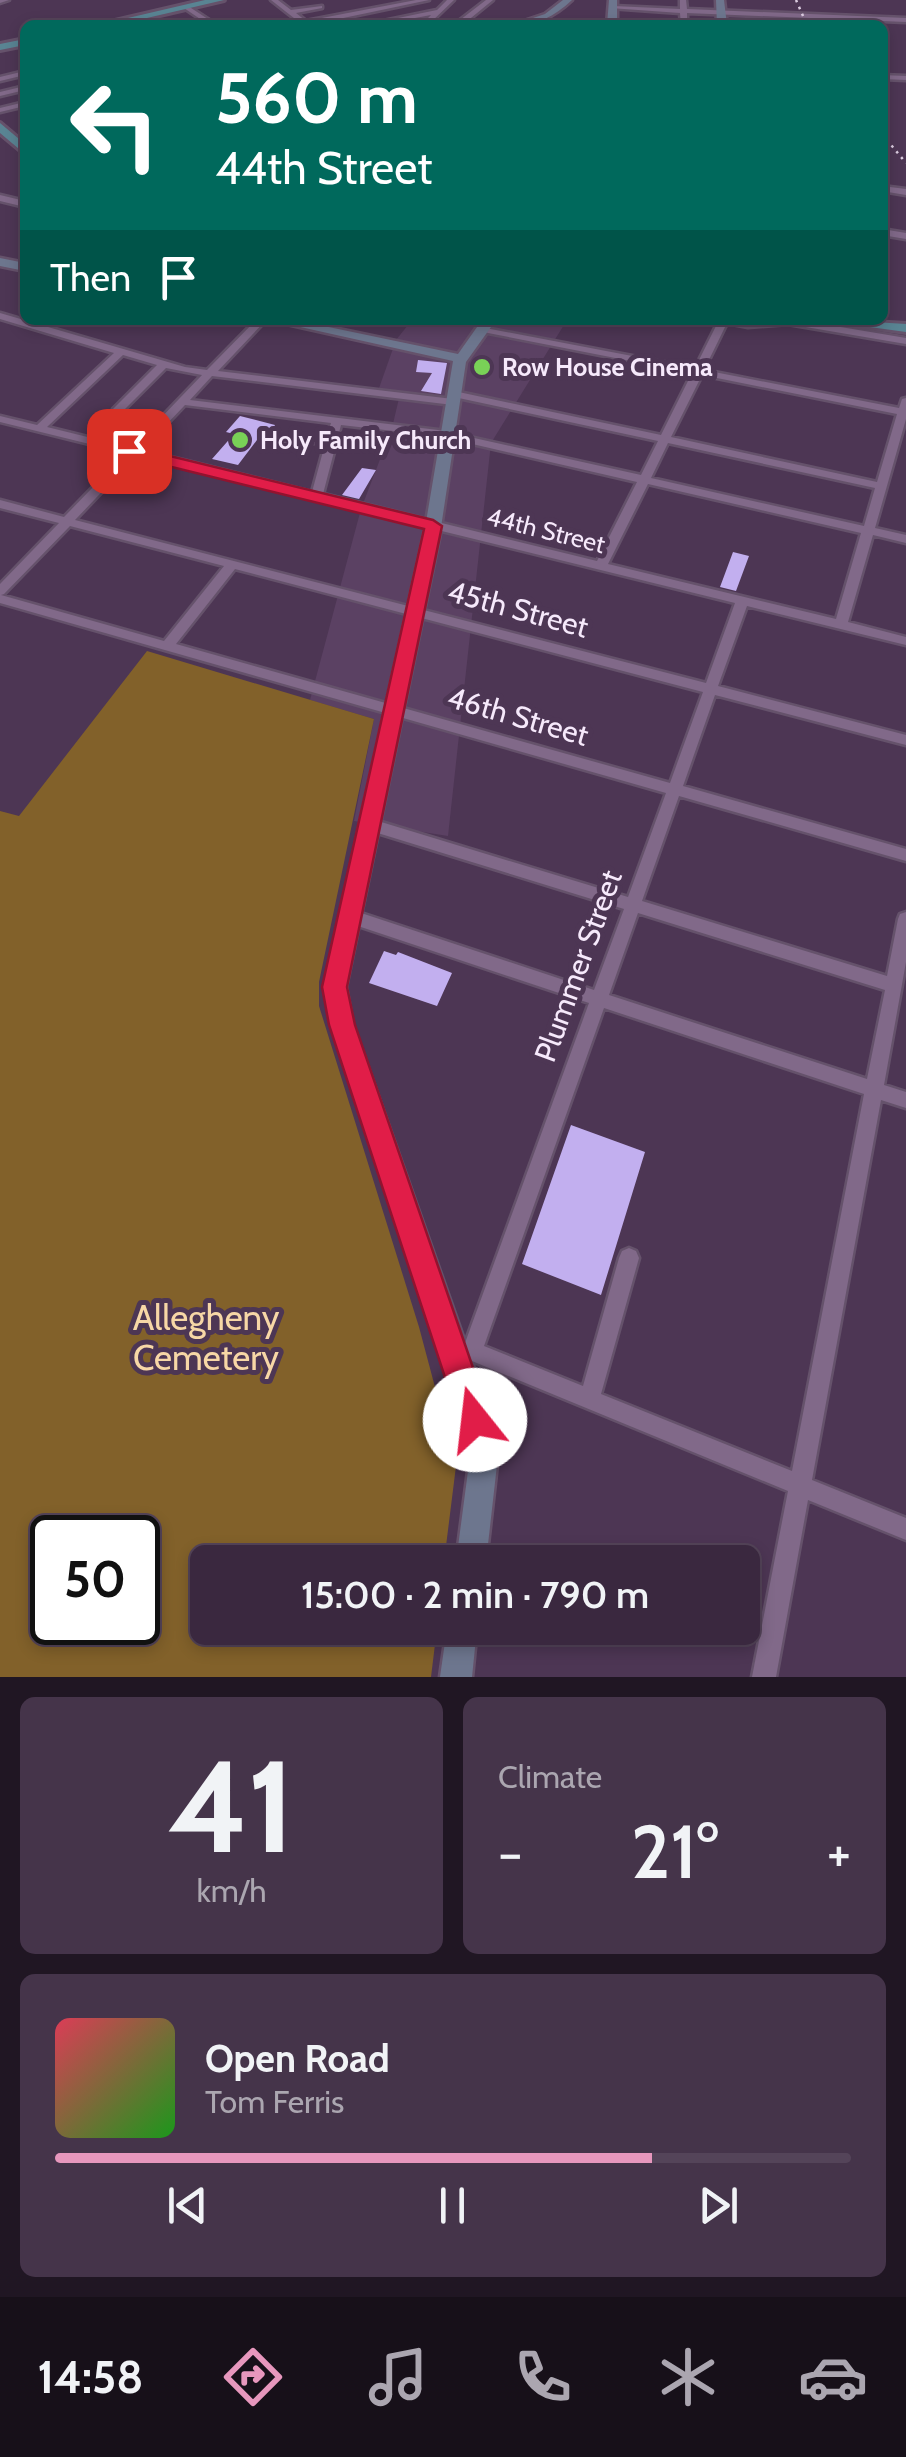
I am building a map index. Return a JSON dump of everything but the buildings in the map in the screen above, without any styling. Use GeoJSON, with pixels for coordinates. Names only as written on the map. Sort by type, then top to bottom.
{"type":"FeatureCollection","features":[{"type":"Feature","properties":{"kind":"main road"},"geometry":{"type":"LineString","coordinates":[[126,20],[220,0]]}},
{"type":"Feature","properties":{"kind":"main road"},"geometry":{"type":"LineString","coordinates":[[536,20],[568,0]]}},
{"type":"Feature","properties":{"kind":"main road"},"geometry":{"type":"LineString","coordinates":[[720,0],[722,20]]}},
{"type":"Feature","properties":{"kind":"main road"},"geometry":{"type":"LineString","coordinates":[[0,127],[20,145]]}},
{"type":"Feature","properties":{"kind":"main road"},"geometry":{"type":"LineString","coordinates":[[5,153],[20,150]]}},
{"type":"Feature","properties":{"kind":"main road"},"geometry":{"type":"LineString","coordinates":[[300,325],[460,358]]}},
{"type":"Feature","properties":{"kind":"main road"},"geometry":{"type":"LineString","coordinates":[[473,1545],[484,1456],[464,1353],[336,1006],[335,987],[433,526],[460,358],[486,325]]}},
{"type":"Feature","properties":{"kind":"main road"},"geometry":{"type":"LineString","coordinates":[[456,1677],[460,1645]]}},
{"type":"Feature","properties":{"kind":"street"},"geometry":{"type":"LineString","coordinates":[[274,0],[299,20]]}},
{"type":"Feature","properties":{"kind":"street"},"geometry":{"type":"LineString","coordinates":[[324,20],[428,0],[442,10]]}},
{"type":"Feature","properties":{"kind":"street"},"geometry":{"type":"LineString","coordinates":[[430,20],[451,0]]}},
{"type":"Feature","properties":{"kind":"street"},"geometry":{"type":"LineString","coordinates":[[463,20],[490,0]]}},
{"type":"Feature","properties":{"kind":"street"},"geometry":{"type":"LineString","coordinates":[[649,20],[650,0]]}},
{"type":"Feature","properties":{"kind":"street"},"geometry":{"type":"LineString","coordinates":[[683,0],[684,20]]}},
{"type":"Feature","properties":{"kind":"street"},"geometry":{"type":"LineString","coordinates":[[613,4],[650,10],[906,20]]}},
{"type":"Feature","properties":{"kind":"street"},"geometry":{"type":"LineString","coordinates":[[186,7],[206,20]]}},
{"type":"Feature","properties":{"kind":"street"},"geometry":{"type":"LineString","coordinates":[[290,12],[320,7]]}},
{"type":"Feature","properties":{"kind":"street"},"geometry":{"type":"LineString","coordinates":[[392,20],[442,10]]}},
{"type":"Feature","properties":{"kind":"street"},"geometry":{"type":"LineString","coordinates":[[0,316],[20,322]]}},
{"type":"Feature","properties":{"kind":"street"},"geometry":{"type":"LineString","coordinates":[[0,332],[14,320]]}},
{"type":"Feature","properties":{"kind":"street"},"geometry":{"type":"LineString","coordinates":[[31,325],[164,364],[210,373],[453,398],[663,438],[881,486]]}},
{"type":"Feature","properties":{"kind":"street"},"geometry":{"type":"LineString","coordinates":[[0,595],[256,325]]}},
{"type":"Feature","properties":{"kind":"street"},"geometry":{"type":"LineString","coordinates":[[486,325],[696,371],[904,406],[840,626]]}},
{"type":"Feature","properties":{"kind":"street"},"geometry":{"type":"LineString","coordinates":[[601,566],[721,325]]}},
{"type":"Feature","properties":{"kind":"street"},"geometry":{"type":"LineString","coordinates":[[812,325],[906,341]]}},
{"type":"Feature","properties":{"kind":"street"},"geometry":{"type":"LineString","coordinates":[[39,429],[121,352]]}},
{"type":"Feature","properties":{"kind":"street"},"geometry":{"type":"LineString","coordinates":[[117,411],[164,364]]}},
{"type":"Feature","properties":{"kind":"street"},"geometry":{"type":"LineString","coordinates":[[183,402],[447,435],[906,540]]}},
{"type":"Feature","properties":{"kind":"street","name":"44th Street"},"geometry":{"type":"LineString","coordinates":[[0,419],[906,642]]}},
{"type":"Feature","properties":{"kind":"street"},"geometry":{"type":"LineString","coordinates":[[316,497],[337,421]]}},
{"type":"Feature","properties":{"kind":"street"},"geometry":{"type":"LineString","coordinates":[[278,437],[332,441]]}},
{"type":"Feature","properties":{"kind":"street","name":"45th Street"},"geometry":{"type":"LineString","coordinates":[[0,504],[906,740]]}},
{"type":"Feature","properties":{"kind":"street"},"geometry":{"type":"LineString","coordinates":[[167,646],[231,566]]}},
{"type":"Feature","properties":{"kind":"street","name":"46th Street"},"geometry":{"type":"LineString","coordinates":[[0,595],[906,855]]}},
{"type":"Feature","properties":{"kind":"street","name":"Plummer Street"},"geometry":{"type":"LineString","coordinates":[[464,1353],[742,602]]}},
{"type":"Feature","properties":{"kind":"street"},"geometry":{"type":"LineString","coordinates":[[368,824],[893,986]]}},
{"type":"Feature","properties":{"kind":"street"},"geometry":{"type":"LineString","coordinates":[[349,916],[906,1100]]}},
{"type":"Feature","properties":{"kind":"street"},"geometry":{"type":"LineString","coordinates":[[764,1677],[906,919]]}},
{"type":"Feature","properties":{"kind":"street"},"geometry":{"type":"LineString","coordinates":[[590,1397],[629,1258]]}},
{"type":"Feature","properties":{"kind":"street"},"geometry":{"type":"LineString","coordinates":[[464,1353],[590,1397],[906,1529]]}},
{"type":"Feature","properties":{"kind":"shaded area"},"geometry":{"type":"Polygon","coordinates":[[[408,325],[564,325],[491,443],[448,836],[354,821],[374,719],[310,700],[361,509],[392,428],[400,394],[378,391],[396,340],[408,325]]]}},
{"type":"Feature","properties":{"kind":"green space","name":"Allegheny Cemetery"},"geometry":{"type":"Polygon","coordinates":[[[147,651],[374,719],[319,982],[319,1006],[419,1327],[456,1466],[446,1545],[190,1545],[190,1645],[435,1645],[431,1677],[0,1677],[0,811],[19,816],[147,651]]]}},
{"type":"Feature","properties":{"kind":"railway"},"geometry":{"type":"LineString","coordinates":[[796,0],[805,20]]}},
{"type":"Feature","properties":{"kind":"railway"},"geometry":{"type":"LineString","coordinates":[[888,141],[906,163]]}},
{"type":"Feature","properties":{"kind":"place","name":"Row House Cinema"},"geometry":{"type":"Point","coordinates":[482,367]}},
{"type":"Feature","properties":{"kind":"place","name":"Holy Family Church"},"geometry":{"type":"Point","coordinates":[240,440]}},
{"type":"Feature","properties":{"kind":"route"},"geometry":{"type":"LineString","coordinates":[[129,451],[433,526],[335,987],[342,1025],[475,1420]]}}]}
